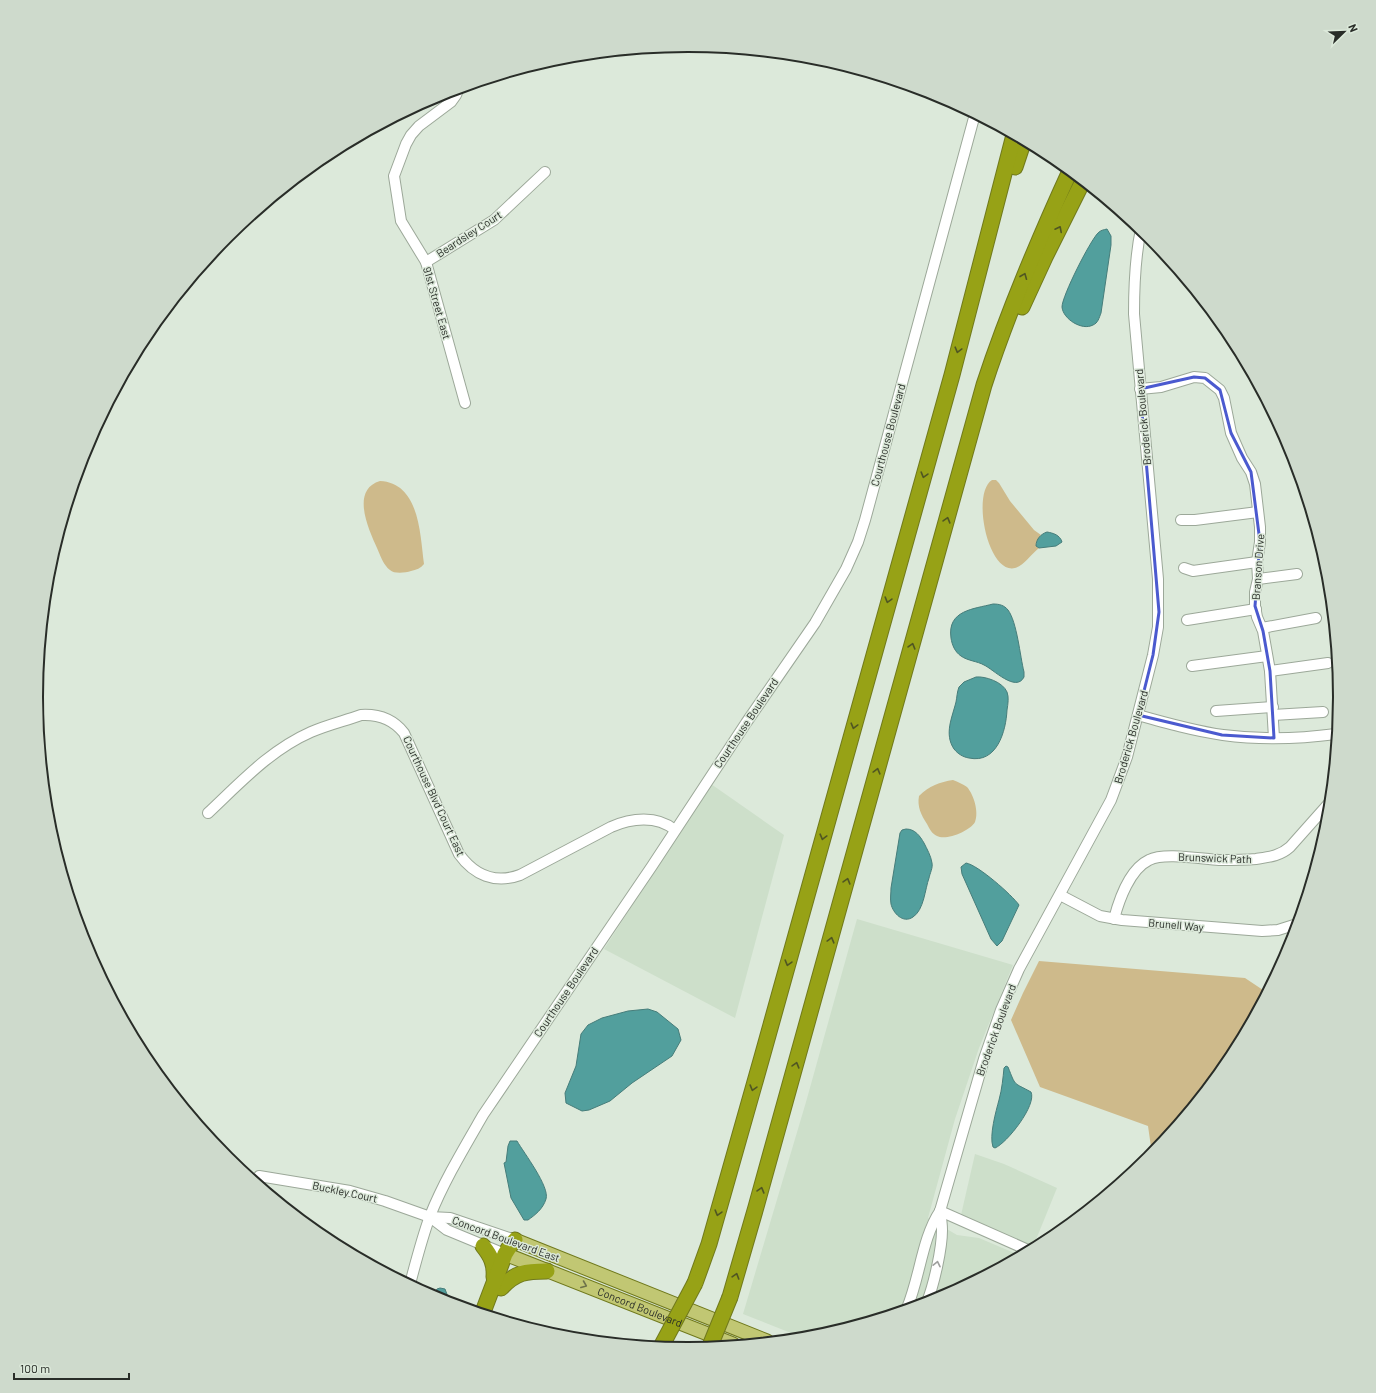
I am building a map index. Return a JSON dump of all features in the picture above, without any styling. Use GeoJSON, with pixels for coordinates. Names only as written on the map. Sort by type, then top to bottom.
{"type":"FeatureCollection","features":[{"type":"Feature","properties":{"kind":"highway"},"geometry":{"type":"LineString","coordinates":[[667,1341],[695,1283],[711,1237],[968,312],[1013,140]]}},
{"type":"Feature","properties":{"kind":"highway"},"geometry":{"type":"LineString","coordinates":[[968,312],[1022,145]]}},
{"type":"Feature","properties":{"kind":"highway"},"geometry":{"type":"LineString","coordinates":[[718,1341],[980,399],[995,351],[1023,277],[1068,176]]}},
{"type":"Feature","properties":{"kind":"highway"},"geometry":{"type":"LineString","coordinates":[[968,446],[1022,306],[1081,185]]}},
{"type":"Feature","properties":{"kind":"highway"},"geometry":{"type":"LineString","coordinates":[[485,1308],[497,1285],[515,1240]]}},
{"type":"Feature","properties":{"kind":"highway"},"geometry":{"type":"LineString","coordinates":[[483,1246],[494,1263],[497,1285],[493,1311]]}},
{"type":"Feature","properties":{"kind":"highway"},"geometry":{"type":"LineString","coordinates":[[497,1285],[517,1274],[547,1271]]}},
{"type":"Feature","properties":{"kind":"highway"},"geometry":{"type":"LineString","coordinates":[[712,1341],[730,1297]]}},
{"type":"Feature","properties":{"kind":"main road","name":"Concord Boulevard East"},"geometry":{"type":"LineString","coordinates":[[515,1240],[657,1297]]}},
{"type":"Feature","properties":{"kind":"main road","name":"Concord Boulevard East"},"geometry":{"type":"LineString","coordinates":[[509,1256],[547,1271]]}},
{"type":"Feature","properties":{"kind":"main road","name":"Concord Boulevard"},"geometry":{"type":"LineString","coordinates":[[547,1271],[724,1340]]}},
{"type":"Feature","properties":{"kind":"main road","name":"Concord Boulevard"},"geometry":{"type":"LineString","coordinates":[[657,1297],[758,1337]]}},
{"type":"Feature","properties":{"kind":"street","name":"91st Street East"},"geometry":{"type":"LineString","coordinates":[[456,96],[451,102],[419,126],[412,135],[406,144],[394,176],[401,221],[426,262],[465,403]]}},
{"type":"Feature","properties":{"kind":"street","name":"Courthouse Boulevard"},"geometry":{"type":"LineString","coordinates":[[412,1279],[430,1217],[441,1192],[483,1115],[815,623],[846,569],[858,542],[865,520],[974,118]]}},
{"type":"Feature","properties":{"kind":"street","name":"Beardsley Court"},"geometry":{"type":"LineString","coordinates":[[426,262],[494,220],[545,172]]}},
{"type":"Feature","properties":{"kind":"street","name":"Broderick Boulevard"},"geometry":{"type":"LineString","coordinates":[[909,1302],[928,1234],[933,1221],[940,1211],[984,1059],[1001,1010],[1019,969],[1111,800],[1123,771],[1156,641],[1159,612],[1158,578],[1135,333],[1134,294],[1136,261],[1140,236]]}},
{"type":"Feature","properties":{"kind":"street","name":"Branson Drive"},"geometry":{"type":"LineString","coordinates":[[1140,389],[1162,386],[1194,377],[1205,378],[1220,390],[1224,398],[1231,433],[1242,458],[1251,472],[1255,484],[1260,527],[1258,579],[1255,592],[1256,609],[1257,617],[1262,628],[1270,671],[1274,738]]}},
{"type":"Feature","properties":{"kind":"street"},"geometry":{"type":"LineString","coordinates":[[1181,520],[1195,520],[1258,512]]}},
{"type":"Feature","properties":{"kind":"street"},"geometry":{"type":"LineString","coordinates":[[1184,568],[1193,571],[1258,562]]}},
{"type":"Feature","properties":{"kind":"street"},"geometry":{"type":"LineString","coordinates":[[1258,579],[1297,574]]}},
{"type":"Feature","properties":{"kind":"street"},"geometry":{"type":"LineString","coordinates":[[1187,620],[1256,609]]}},
{"type":"Feature","properties":{"kind":"street"},"geometry":{"type":"LineString","coordinates":[[1262,628],[1316,618]]}},
{"type":"Feature","properties":{"kind":"street"},"geometry":{"type":"LineString","coordinates":[[1192,666],[1267,656]]}},
{"type":"Feature","properties":{"kind":"street"},"geometry":{"type":"LineString","coordinates":[[1270,671],[1328,663]]}},
{"type":"Feature","properties":{"kind":"street"},"geometry":{"type":"LineString","coordinates":[[1216,711],[1322,712]]}},
{"type":"Feature","properties":{"kind":"street","name":"Courthouse Blvd Court East"},"geometry":{"type":"LineString","coordinates":[[208,813],[259,765],[286,745],[317,730],[361,716],[376,715],[390,720],[404,733],[459,854],[469,866],[482,875],[504,879],[520,875],[611,827],[627,821],[653,820],[670,826],[675,830]]}},
{"type":"Feature","properties":{"kind":"street"},"geometry":{"type":"LineString","coordinates":[[1138,715],[1215,734],[1243,737],[1274,738],[1332,734]]}},
{"type":"Feature","properties":{"kind":"street","name":"Brunswick Path"},"geometry":{"type":"LineString","coordinates":[[1114,919],[1118,905],[1134,874],[1143,863],[1150,859],[1165,856],[1221,860],[1251,859],[1274,856],[1290,847],[1323,810]]}},
{"type":"Feature","properties":{"kind":"street","name":"Brunell Way"},"geometry":{"type":"LineString","coordinates":[[1060,894],[1100,916],[1114,919],[1250,931],[1274,930],[1291,926]]}},
{"type":"Feature","properties":{"kind":"street","name":"Buckley Court"},"geometry":{"type":"LineString","coordinates":[[259,1176],[350,1191],[385,1201],[430,1217]]}},
{"type":"Feature","properties":{"kind":"street","name":"Broderick Boulevard"},"geometry":{"type":"LineString","coordinates":[[930,1294],[942,1242],[940,1211]]}},
{"type":"Feature","properties":{"kind":"street"},"geometry":{"type":"LineString","coordinates":[[940,1211],[1022,1247]]}},
{"type":"Feature","properties":{"kind":"street","name":"Concord Boulevard East"},"geometry":{"type":"LineString","coordinates":[[430,1217],[450,1218],[515,1240]]}},
{"type":"Feature","properties":{"kind":"street","name":"Concord Boulevard East"},"geometry":{"type":"LineString","coordinates":[[430,1217],[447,1230],[509,1256]]}},
{"type":"Feature","properties":{"kind":"highlighted area"},"geometry":{"type":"Polygon","coordinates":[[[1194,377],[1205,378],[1220,390],[1231,433],[1251,472],[1260,542],[1255,606],[1263,631],[1270,671],[1274,738],[1222,735],[1138,715],[1153,655],[1159,612],[1140,389],[1194,377]]]}},
{"type":"Feature","properties":{"kind":"shaded area"},"geometry":{"type":"Polygon","coordinates":[[[992,480],[996,480],[999,483],[1010,501],[1034,530],[1041,535],[1036,546],[1039,548],[1015,568],[1005,567],[997,559],[990,547],[986,532],[983,515],[983,500],[986,488],[992,480]]]}},
{"type":"Feature","properties":{"kind":"shaded area"},"geometry":{"type":"Polygon","coordinates":[[[380,481],[393,484],[403,491],[410,500],[416,512],[424,564],[421,567],[409,572],[397,573],[388,568],[381,557],[370,531],[364,511],[364,501],[366,493],[371,486],[380,481]]]}},
{"type":"Feature","properties":{"kind":"shaded area"},"geometry":{"type":"Polygon","coordinates":[[[953,780],[970,790],[974,799],[976,818],[975,822],[963,832],[952,836],[941,837],[932,832],[923,817],[919,807],[919,796],[935,785],[953,780]]]}},
{"type":"Feature","properties":{"kind":"shaded area"},"geometry":{"type":"Polygon","coordinates":[[[711,784],[784,835],[735,1018],[604,949],[711,784]]]}},
{"type":"Feature","properties":{"kind":"shaded area"},"geometry":{"type":"Polygon","coordinates":[[[857,919],[1013,965],[979,1048],[955,1119],[928,1218],[957,1235],[979,1238],[1014,1253],[973,1275],[935,1292],[855,1320],[791,1333],[743,1314],[806,1102],[857,919]]]}},
{"type":"Feature","properties":{"kind":"shaded area"},"geometry":{"type":"Polygon","coordinates":[[[1039,961],[1245,978],[1262,989],[1247,1019],[1200,1089],[1173,1122],[1151,1146],[1148,1126],[1040,1087],[1011,1020],[1039,961]]]}},
{"type":"Feature","properties":{"kind":"shaded area"},"geometry":{"type":"Polygon","coordinates":[[[975,1154],[1004,1164],[1057,1188],[1036,1239],[1027,1244],[961,1215],[975,1154]]]}},
{"type":"Feature","properties":{"kind":"water"},"geometry":{"type":"Polygon","coordinates":[[[1107,229],[1111,236],[1111,245],[1101,313],[1095,324],[1089,326],[1079,325],[1069,320],[1066,316],[1062,307],[1063,301],[1071,281],[1089,246],[1098,233],[1107,229]]]}},
{"type":"Feature","properties":{"kind":"water"},"geometry":{"type":"Polygon","coordinates":[[[1047,532],[1058,536],[1062,542],[1056,546],[1039,548],[1036,546],[1039,537],[1047,532]]]}},
{"type":"Feature","properties":{"kind":"water"},"geometry":{"type":"Polygon","coordinates":[[[993,604],[1001,605],[1006,608],[1014,622],[1024,672],[1024,677],[1020,681],[1010,681],[984,665],[964,658],[953,646],[951,629],[953,622],[958,616],[963,612],[993,604]]]}},
{"type":"Feature","properties":{"kind":"water"},"geometry":{"type":"Polygon","coordinates":[[[976,677],[989,679],[1002,685],[1007,692],[1008,698],[1005,727],[1002,736],[993,751],[987,756],[979,759],[967,758],[957,752],[951,743],[949,732],[959,687],[964,682],[976,677]]]}},
{"type":"Feature","properties":{"kind":"water"},"geometry":{"type":"Polygon","coordinates":[[[906,829],[917,833],[921,838],[929,853],[932,865],[920,910],[909,919],[902,918],[896,914],[891,904],[891,888],[900,833],[902,830],[906,829]]]}},
{"type":"Feature","properties":{"kind":"water"},"geometry":{"type":"Polygon","coordinates":[[[966,863],[978,869],[994,881],[1019,905],[1002,941],[997,946],[991,939],[962,874],[961,867],[966,863]]]}},
{"type":"Feature","properties":{"kind":"water"},"geometry":{"type":"Polygon","coordinates":[[[648,1009],[657,1012],[678,1029],[681,1040],[672,1056],[632,1083],[610,1101],[589,1110],[582,1111],[566,1103],[565,1093],[576,1066],[581,1034],[588,1025],[602,1018],[628,1011],[648,1009]]]}},
{"type":"Feature","properties":{"kind":"water"},"geometry":{"type":"Polygon","coordinates":[[[1006,1066],[1008,1067],[1012,1078],[1016,1083],[1031,1092],[1032,1098],[1030,1106],[1020,1123],[1007,1139],[995,1148],[993,1147],[992,1142],[992,1130],[1001,1092],[1004,1068],[1006,1066]]]}},
{"type":"Feature","properties":{"kind":"water"},"geometry":{"type":"Polygon","coordinates":[[[510,1141],[517,1141],[540,1179],[546,1194],[546,1199],[541,1209],[528,1220],[524,1220],[511,1198],[504,1163],[506,1162],[510,1141]]]}},
{"type":"Feature","properties":{"kind":"water"},"geometry":{"type":"Polygon","coordinates":[[[445,1289],[447,1294],[436,1290],[445,1289]]]}}]}
